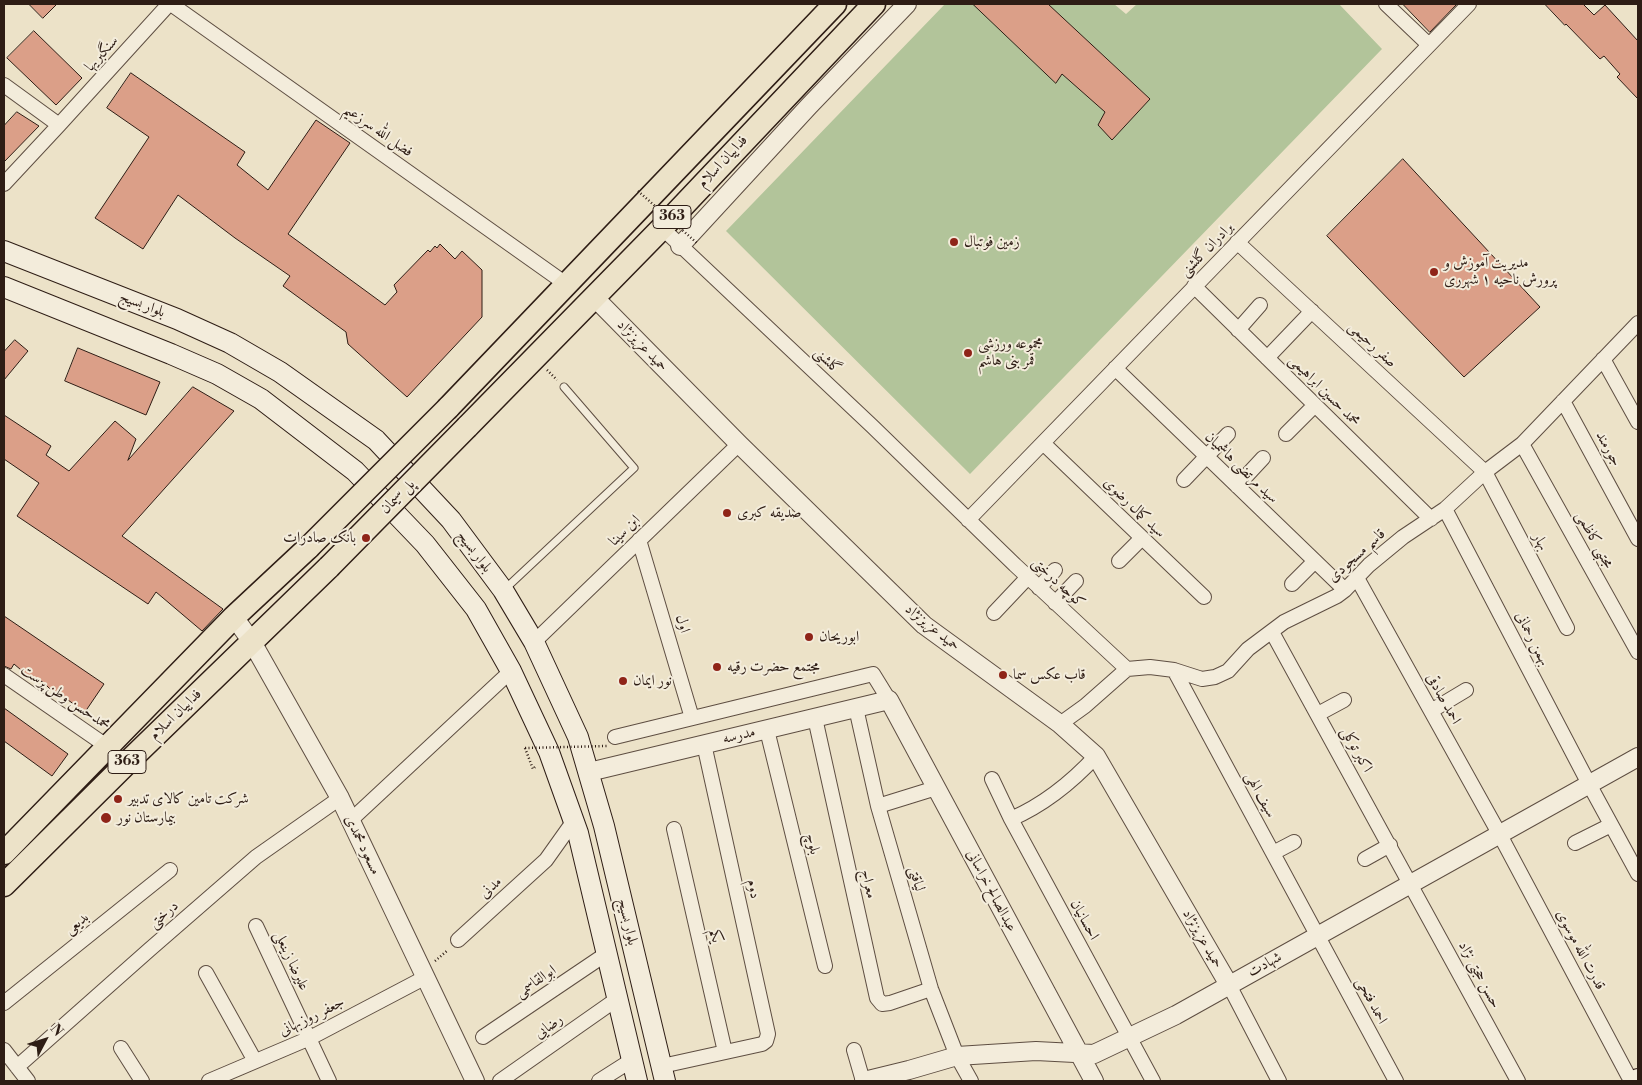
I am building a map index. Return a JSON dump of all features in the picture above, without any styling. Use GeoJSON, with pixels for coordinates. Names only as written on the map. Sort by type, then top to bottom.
{"type":"FeatureCollection","features":[{"type":"Feature","properties":{"kind":"main road","name":"فداییان اسلام"},"geometry":{"type":"LineString","coordinates":[[448,408],[835,4]]}},
{"type":"Feature","properties":{"kind":"main road","name":"فداییان اسلام"},"geometry":{"type":"LineString","coordinates":[[467,427],[662,228],[874,4]]}},
{"type":"Feature","properties":{"kind":"main road","name":"بلوار بسیج"},"geometry":{"type":"LineString","coordinates":[[4,251],[177,319],[230,343],[280,372],[376,440],[451,520],[504,590],[534,642],[578,737],[606,835],[663,1074]]}},
{"type":"Feature","properties":{"kind":"main road","name":"بلوار بسیج"},"geometry":{"type":"LineString","coordinates":[[4,287],[171,354],[216,374],[261,399],[355,471],[425,544],[476,609],[511,671],[549,752],[578,833],[637,1081]]}},
{"type":"Feature","properties":{"kind":"main road","name":"پل سیمان"},"geometry":{"type":"LineString","coordinates":[[309,547],[448,408]]}},
{"type":"Feature","properties":{"kind":"main road","name":"پل سیمان"},"geometry":{"type":"LineString","coordinates":[[329,567],[467,427]]}},
{"type":"Feature","properties":{"kind":"main road","name":"فداییان اسلام"},"geometry":{"type":"LineString","coordinates":[[4,853],[234,617],[309,547]]}},
{"type":"Feature","properties":{"kind":"main road","name":"فداییان اسلام"},"geometry":{"type":"LineString","coordinates":[[4,885],[329,567]]}},
{"type":"Feature","properties":{"kind":"main road"},"geometry":{"type":"LineString","coordinates":[[1632,1081],[1638,1079]]}},
{"type":"Feature","properties":{"kind":"street","name":"سنگبریها"},"geometry":{"type":"LineString","coordinates":[[4,184],[170,4]]}},
{"type":"Feature","properties":{"kind":"street","name":"فضل الله سرزعیم"},"geometry":{"type":"LineString","coordinates":[[170,4],[566,284]]}},
{"type":"Feature","properties":{"kind":"street"},"geometry":{"type":"LineString","coordinates":[[689,245],[809,106],[907,4]]}},
{"type":"Feature","properties":{"kind":"street"},"geometry":{"type":"LineString","coordinates":[[1386,4],[1429,45]]}},
{"type":"Feature","properties":{"kind":"street","name":"برادران گلشنی"},"geometry":{"type":"LineString","coordinates":[[968,520],[1469,4]]}},
{"type":"Feature","properties":{"kind":"street"},"geometry":{"type":"LineString","coordinates":[[4,86],[59,125]]}},
{"type":"Feature","properties":{"kind":"street","name":"گلشنی"},"geometry":{"type":"LineString","coordinates":[[662,228],[689,245],[968,520]]}},
{"type":"Feature","properties":{"kind":"street","name":"صفر رحیمی"},"geometry":{"type":"LineString","coordinates":[[1237,242],[1485,472]]}},
{"type":"Feature","properties":{"kind":"street","name":"محمد حسین ابراهیمی"},"geometry":{"type":"LineString","coordinates":[[1194,286],[1431,519]]}},
{"type":"Feature","properties":{"kind":"street","name":"حمید عزیزنژاد"},"geometry":{"type":"LineString","coordinates":[[594,297],[738,444],[924,625],[1060,724],[1096,756],[1229,986]]}},
{"type":"Feature","properties":{"kind":"street"},"geometry":{"type":"LineString","coordinates":[[1238,330],[1260,305]]}},
{"type":"Feature","properties":{"kind":"street"},"geometry":{"type":"LineString","coordinates":[[1267,358],[1312,312]]}},
{"type":"Feature","properties":{"kind":"street","name":"قاسم مسجودی"},"geometry":{"type":"LineString","coordinates":[[1127,669],[1150,667],[1174,670],[1202,679],[1215,677],[1228,671],[1248,649],[1284,622],[1326,602],[1345,590],[1369,565],[1404,537],[1445,509],[1485,472],[1522,444],[1604,359],[1636,330]]}},
{"type":"Feature","properties":{"kind":"street"},"geometry":{"type":"LineString","coordinates":[[1604,359],[1638,422]]}},
{"type":"Feature","properties":{"kind":"street","name":"سید مرتضی هاشمیان"},"geometry":{"type":"LineString","coordinates":[[1115,368],[1345,590]]}},
{"type":"Feature","properties":{"kind":"street","name":"جورمند"},"geometry":{"type":"LineString","coordinates":[[1563,401],[1638,539]]}},
{"type":"Feature","properties":{"kind":"street"},"geometry":{"type":"LineString","coordinates":[[1286,434],[1315,405]]}},
{"type":"Feature","properties":{"kind":"street"},"geometry":{"type":"LineString","coordinates":[[1184,480],[1228,434]]}},
{"type":"Feature","properties":{"kind":"street","name":"سید کمال رضوی"},"geometry":{"type":"LineString","coordinates":[[1043,443],[1204,597]]}},
{"type":"Feature","properties":{"kind":"street","name":"ابن سینا"},"geometry":{"type":"LineString","coordinates":[[534,642],[738,444]]}},
{"type":"Feature","properties":{"kind":"street","name":"مجتبی کاظمی"},"geometry":{"type":"LineString","coordinates":[[1522,444],[1638,652]]}},
{"type":"Feature","properties":{"kind":"street"},"geometry":{"type":"LineString","coordinates":[[1237,486],[1263,458]]}},
{"type":"Feature","properties":{"kind":"street","name":"بهار"},"geometry":{"type":"LineString","coordinates":[[1485,472],[1567,628]]}},
{"type":"Feature","properties":{"kind":"street","name":"بهمن رحمانی"},"geometry":{"type":"LineString","coordinates":[[1445,509],[1638,874]]}},
{"type":"Feature","properties":{"kind":"street","name":"کوچه درختی"},"geometry":{"type":"LineString","coordinates":[[968,520],[1127,669]]}},
{"type":"Feature","properties":{"kind":"street"},"geometry":{"type":"LineString","coordinates":[[1119,561],[1142,538]]}},
{"type":"Feature","properties":{"kind":"street","name":"اول"},"geometry":{"type":"LineString","coordinates":[[639,540],[692,718]]}},
{"type":"Feature","properties":{"kind":"street"},"geometry":{"type":"LineString","coordinates":[[1292,584],[1315,561]]}},
{"type":"Feature","properties":{"kind":"street"},"geometry":{"type":"LineString","coordinates":[[1039,588],[1055,570]]}},
{"type":"Feature","properties":{"kind":"street"},"geometry":{"type":"LineString","coordinates":[[994,613],[1028,577]]}},
{"type":"Feature","properties":{"kind":"street","name":"احمد صادقی"},"geometry":{"type":"LineString","coordinates":[[1358,578],[1500,835]]}},
{"type":"Feature","properties":{"kind":"street"},"geometry":{"type":"LineString","coordinates":[[1055,603],[1076,581]]}},
{"type":"Feature","properties":{"kind":"street","name":"مسعود محمدی"},"geometry":{"type":"LineString","coordinates":[[234,617],[252,642],[340,798],[475,1081]]}},
{"type":"Feature","properties":{"kind":"street","name":"اکبر توکلی"},"geometry":{"type":"LineString","coordinates":[[1272,632],[1411,884]]}},
{"type":"Feature","properties":{"kind":"street"},"geometry":{"type":"LineString","coordinates":[[1060,724],[1085,706],[1127,669]]}},
{"type":"Feature","properties":{"kind":"street","name":"سیف الهی"},"geometry":{"type":"LineString","coordinates":[[1174,670],[1318,936]]}},
{"type":"Feature","properties":{"kind":"street"},"geometry":{"type":"LineString","coordinates":[[350,820],[511,671]]}},
{"type":"Feature","properties":{"kind":"street"},"geometry":{"type":"LineString","coordinates":[[611,741],[692,718],[873,674],[889,700]]}},
{"type":"Feature","properties":{"kind":"street","name":"محمدحسن وطن پرست"},"geometry":{"type":"LineString","coordinates":[[4,675],[108,747]]}},
{"type":"Feature","properties":{"kind":"street"},"geometry":{"type":"LineString","coordinates":[[1431,711],[1466,690]]}},
{"type":"Feature","properties":{"kind":"street","name":"مدرسه"},"geometry":{"type":"LineString","coordinates":[[589,772],[889,700]]}},
{"type":"Feature","properties":{"kind":"street","name":"عبدالصالح خراسانی"},"geometry":{"type":"LineString","coordinates":[[889,700],[1094,1081]]}},
{"type":"Feature","properties":{"kind":"street"},"geometry":{"type":"LineString","coordinates":[[1318,714],[1344,700]]}},
{"type":"Feature","properties":{"kind":"street","name":"لیاقتی"},"geometry":{"type":"LineString","coordinates":[[856,708],[878,806],[931,989],[957,1056],[971,1081]]}},
{"type":"Feature","properties":{"kind":"street","name":"معراج"},"geometry":{"type":"LineString","coordinates":[[815,718],[877,998],[882,1004],[890,1003],[931,989]]}},
{"type":"Feature","properties":{"kind":"street","name":"بلوچ"},"geometry":{"type":"LineString","coordinates":[[767,730],[825,966]]}},
{"type":"Feature","properties":{"kind":"street","name":"دوم"},"geometry":{"type":"LineString","coordinates":[[704,744],[768,1034],[766,1041],[762,1044],[725,1052]]}},
{"type":"Feature","properties":{"kind":"street"},"geometry":{"type":"LineString","coordinates":[[1011,818],[1031,808],[1069,783],[1096,756]]}},
{"type":"Feature","properties":{"kind":"street","name":"شهادت"},"geometry":{"type":"LineString","coordinates":[[863,1081],[894,1078],[957,1056],[1036,1051],[1067,1051],[1079,1054],[1094,1054],[1176,1015],[1229,986],[1638,756]]}},
{"type":"Feature","properties":{"kind":"street","name":"احسانیان"},"geometry":{"type":"LineString","coordinates":[[992,779],[1011,818],[1153,1081]]}},
{"type":"Feature","properties":{"kind":"street"},"geometry":{"type":"LineString","coordinates":[[878,806],[936,788]]}},
{"type":"Feature","properties":{"kind":"street","name":"درختی"},"geometry":{"type":"LineString","coordinates":[[17,1067],[256,857],[340,798]]}},
{"type":"Feature","properties":{"kind":"street","name":"مدنی"},"geometry":{"type":"LineString","coordinates":[[458,940],[546,860],[574,822]]}},
{"type":"Feature","properties":{"kind":"street"},"geometry":{"type":"LineString","coordinates":[[1575,843],[1611,825]]}},
{"type":"Feature","properties":{"kind":"street","name":"یکم"},"geometry":{"type":"LineString","coordinates":[[674,828],[725,1052]]}},
{"type":"Feature","properties":{"kind":"street","name":"قدرت الله موسوی"},"geometry":{"type":"LineString","coordinates":[[1500,835],[1632,1081]]}},
{"type":"Feature","properties":{"kind":"street"},"geometry":{"type":"LineString","coordinates":[[1273,854],[1294,842]]}},
{"type":"Feature","properties":{"kind":"street"},"geometry":{"type":"LineString","coordinates":[[1365,859],[1390,845]]}},
{"type":"Feature","properties":{"kind":"street","name":"بدیعی"},"geometry":{"type":"LineString","coordinates":[[4,1003],[170,870]]}},
{"type":"Feature","properties":{"kind":"street","name":"حسن حجتی نژاد"},"geometry":{"type":"LineString","coordinates":[[1411,884],[1518,1081]]}},
{"type":"Feature","properties":{"kind":"street","name":"علیرضا زینعلی"},"geometry":{"type":"LineString","coordinates":[[256,926],[310,1038]]}},
{"type":"Feature","properties":{"kind":"street","name":"احمد فتحی"},"geometry":{"type":"LineString","coordinates":[[1318,936],[1396,1081]]}},
{"type":"Feature","properties":{"kind":"street","name":"ابوالقاسمی"},"geometry":{"type":"LineString","coordinates":[[483,1036],[606,954]]}},
{"type":"Feature","properties":{"kind":"street"},"geometry":{"type":"LineString","coordinates":[[206,973],[254,1061]]}},
{"type":"Feature","properties":{"kind":"street","name":"جعفر روزبهانی"},"geometry":{"type":"LineString","coordinates":[[209,1081],[310,1038],[424,975]]}},
{"type":"Feature","properties":{"kind":"street"},"geometry":{"type":"LineString","coordinates":[[1229,986],[1279,1081]]}},
{"type":"Feature","properties":{"kind":"street","name":"رضایی"},"geometry":{"type":"LineString","coordinates":[[500,1081],[617,998]]}},
{"type":"Feature","properties":{"kind":"street"},"geometry":{"type":"LineString","coordinates":[[310,1038],[329,1081]]}},
{"type":"Feature","properties":{"kind":"street"},"geometry":{"type":"LineString","coordinates":[[121,1048],[142,1081]]}},
{"type":"Feature","properties":{"kind":"street"},"geometry":{"type":"LineString","coordinates":[[4,1050],[28,1081]]}},
{"type":"Feature","properties":{"kind":"street"},"geometry":{"type":"LineString","coordinates":[[854,1050],[863,1081]]}},
{"type":"Feature","properties":{"kind":"street"},"geometry":{"type":"LineString","coordinates":[[663,1074],[725,1052]]}},
{"type":"Feature","properties":{"kind":"street"},"geometry":{"type":"LineString","coordinates":[[599,1081],[632,1060]]}},
{"type":"Feature","properties":{"kind":"lane"},"geometry":{"type":"LineString","coordinates":[[504,590],[634,468],[564,387]]}},
{"type":"Feature","properties":{"kind":"path"},"geometry":{"type":"LineString","coordinates":[[638,191],[689,245]]}},
{"type":"Feature","properties":{"kind":"path"},"geometry":{"type":"LineString","coordinates":[[535,358],[564,387]]}},
{"type":"Feature","properties":{"kind":"path"},"geometry":{"type":"LineString","coordinates":[[533,769],[525,748],[611,741]]}},
{"type":"Feature","properties":{"kind":"path"},"geometry":{"type":"LineString","coordinates":[[424,975],[458,940]]}},
{"type":"Feature","properties":{"kind":"green space","name":"مجموعه ورزشی قمر بنی هاشم"},"geometry":{"type":"Polygon","coordinates":[[[945,4],[1114,4],[1126,14],[1137,4],[1339,4],[1382,49],[970,474],[726,231],[945,4]]]}},
{"type":"Feature","properties":{"kind":"building"},"geometry":{"type":"Polygon","coordinates":[[[29,4],[57,4],[43,18],[29,4]]]}},
{"type":"Feature","properties":{"kind":"building"},"geometry":{"type":"Polygon","coordinates":[[[973,4],[1048,4],[1150,99],[1112,140],[1098,125],[1105,112],[1062,74],[1056,83],[973,4]]]}},
{"type":"Feature","properties":{"kind":"building"},"geometry":{"type":"Polygon","coordinates":[[[1403,4],[1457,4],[1430,32],[1403,4]]]}},
{"type":"Feature","properties":{"kind":"building"},"geometry":{"type":"Polygon","coordinates":[[[1545,4],[1583,4],[1594,15],[1605,5],[1638,41],[1638,99],[1617,77],[1620,74],[1604,56],[1600,59],[1545,4]]]}},
{"type":"Feature","properties":{"kind":"building"},"geometry":{"type":"Polygon","coordinates":[[[34,31],[82,78],[56,105],[7,58],[34,31]]]}},
{"type":"Feature","properties":{"kind":"building"},"geometry":{"type":"Polygon","coordinates":[[[131,73],[245,152],[237,165],[268,190],[316,120],[350,143],[288,234],[385,305],[397,292],[394,285],[428,250],[430,252],[435,246],[437,248],[440,244],[455,259],[462,251],[482,270],[482,317],[407,397],[348,344],[346,332],[283,286],[290,276],[178,195],[143,249],[95,218],[149,137],[107,108],[131,73]]]}},
{"type":"Feature","properties":{"kind":"building"},"geometry":{"type":"Polygon","coordinates":[[[17,112],[39,126],[4,162],[4,126],[17,112]]]}},
{"type":"Feature","properties":{"kind":"building","name":"مدیریت آموزش و پرورش ناحیه ۱ شهرری"},"geometry":{"type":"Polygon","coordinates":[[[1403,159],[1540,307],[1464,377],[1327,236],[1403,159]]]}},
{"type":"Feature","properties":{"kind":"building"},"geometry":{"type":"Polygon","coordinates":[[[15,340],[28,351],[4,380],[4,352],[15,340]]]}},
{"type":"Feature","properties":{"kind":"building"},"geometry":{"type":"Polygon","coordinates":[[[78,348],[160,382],[146,415],[65,381],[78,348]]]}},
{"type":"Feature","properties":{"kind":"building"},"geometry":{"type":"Polygon","coordinates":[[[193,387],[234,411],[122,536],[223,609],[202,631],[156,592],[148,604],[17,516],[39,483],[4,459],[4,415],[51,446],[46,455],[69,471],[115,421],[136,439],[128,460],[193,387]]]}},
{"type":"Feature","properties":{"kind":"building"},"geometry":{"type":"Polygon","coordinates":[[[4,616],[104,684],[85,712],[68,700],[55,694],[43,682],[27,675],[14,664],[11,669],[4,666],[4,616]]]}},
{"type":"Feature","properties":{"kind":"building"},"geometry":{"type":"Polygon","coordinates":[[[4,708],[68,754],[52,776],[4,741],[4,708]]]}},
{"type":"Feature","properties":{"kind":"place","name":"زمین فوتبال"},"geometry":{"type":"Point","coordinates":[954,242]}},
{"type":"Feature","properties":{"kind":"place","name":"مدیریت آموزش و پرورش ناحیه ۱ شهرری"},"geometry":{"type":"Point","coordinates":[1434,272]}},
{"type":"Feature","properties":{"kind":"place","name":"مجموعه ورزشی قمر بنی هاشم"},"geometry":{"type":"Point","coordinates":[968,353]}},
{"type":"Feature","properties":{"kind":"place","name":"صدیقه کبری"},"geometry":{"type":"Point","coordinates":[727,513]}},
{"type":"Feature","properties":{"kind":"place","name":"بانک صادرات"},"geometry":{"type":"Point","coordinates":[366,538]}},
{"type":"Feature","properties":{"kind":"place","name":"ابوریحان"},"geometry":{"type":"Point","coordinates":[809,637]}},
{"type":"Feature","properties":{"kind":"place","name":"مجتمع حضرت رقیه"},"geometry":{"type":"Point","coordinates":[717,667]}},
{"type":"Feature","properties":{"kind":"place","name":"قاب عکس سما"},"geometry":{"type":"Point","coordinates":[1003,675]}},
{"type":"Feature","properties":{"kind":"place","name":"نور ایمان"},"geometry":{"type":"Point","coordinates":[623,681]}},
{"type":"Feature","properties":{"kind":"place","name":"شرکت تامین کالای تدبیر"},"geometry":{"type":"Point","coordinates":[118,799]}},
{"type":"Feature","properties":{"kind":"place","name":"بیمارستان نور"},"geometry":{"type":"Point","coordinates":[106,818]}}]}
